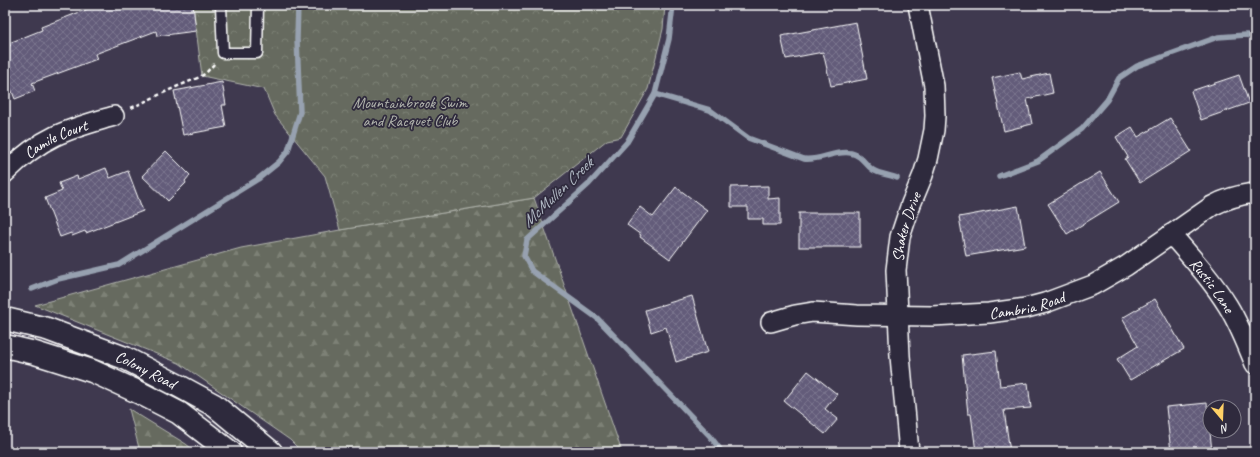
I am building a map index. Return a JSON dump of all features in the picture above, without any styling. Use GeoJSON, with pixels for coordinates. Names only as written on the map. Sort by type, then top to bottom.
{"type":"FeatureCollection","features":[{"type":"Feature","properties":{"kind":"main road","name":"Colony Road"},"geometry":{"type":"LineString","coordinates":[[5,319],[47,329],[132,362],[214,405],[271,452]]}},
{"type":"Feature","properties":{"kind":"main road","name":"Colony Road"},"geometry":{"type":"LineString","coordinates":[[5,346],[35,353],[92,371],[140,393],[179,413],[230,452]]}},
{"type":"Feature","properties":{"kind":"street","name":"Shaker Drive"},"geometry":{"type":"LineString","coordinates":[[909,452],[897,315],[896,270],[900,237],[911,204],[924,175],[932,145],[935,116],[934,86],[918,5]]}},
{"type":"Feature","properties":{"kind":"street","name":"Camile Court"},"geometry":{"type":"LineString","coordinates":[[5,173],[19,159],[54,136],[114,116]]}},
{"type":"Feature","properties":{"kind":"street","name":"Cambria Road"},"geometry":{"type":"LineString","coordinates":[[772,322],[795,315],[813,312],[857,315],[932,316],[989,313],[1026,308],[1045,303],[1093,285],[1126,266],[1212,206],[1244,194],[1254,193]]}},
{"type":"Feature","properties":{"kind":"street","name":"Rustic Lane"},"geometry":{"type":"LineString","coordinates":[[1171,234],[1205,274],[1228,305],[1242,330],[1255,364]]}},
{"type":"Feature","properties":{"kind":"lane"},"geometry":{"type":"LineString","coordinates":[[221,5],[223,53],[257,53],[258,5]]}},
{"type":"Feature","properties":{"kind":"path"},"geometry":{"type":"LineString","coordinates":[[114,116],[176,86],[200,78],[223,53]]}},
{"type":"Feature","properties":{"kind":"green space","name":"Mountainbrook Swim and Racquet Club"},"geometry":{"type":"Polygon","coordinates":[[[193,5],[665,5],[663,29],[648,89],[621,137],[607,140],[534,198],[340,230],[325,176],[275,115],[264,89],[202,76],[193,5]]]}},
{"type":"Feature","properties":{"kind":"green space"},"geometry":{"type":"Polygon","coordinates":[[[534,198],[622,452],[302,452],[290,440],[179,363],[35,305],[241,248],[534,198]]]}},
{"type":"Feature","properties":{"kind":"green space"},"geometry":{"type":"Polygon","coordinates":[[[129,409],[186,444],[196,452],[140,452],[129,409]]]}},
{"type":"Feature","properties":{"kind":"building"},"geometry":{"type":"Polygon","coordinates":[[[98,5],[193,5],[196,31],[157,36],[156,31],[95,54],[97,59],[32,83],[35,91],[15,99],[5,74],[5,48],[10,46],[9,43],[42,30],[41,27],[98,5]]]}},
{"type":"Feature","properties":{"kind":"building"},"geometry":{"type":"Polygon","coordinates":[[[856,22],[867,79],[831,86],[823,52],[786,59],[781,36],[856,22]]]}},
{"type":"Feature","properties":{"kind":"building"},"geometry":{"type":"Polygon","coordinates":[[[1020,72],[1022,79],[1049,73],[1053,93],[1027,99],[1032,124],[1004,131],[992,78],[1020,72]]]}},
{"type":"Feature","properties":{"kind":"building"},"geometry":{"type":"Polygon","coordinates":[[[1239,75],[1249,103],[1201,120],[1191,91],[1239,75]]]}},
{"type":"Feature","properties":{"kind":"building"},"geometry":{"type":"Polygon","coordinates":[[[222,82],[226,105],[222,105],[226,127],[183,135],[174,91],[222,82]]]}},
{"type":"Feature","properties":{"kind":"building"},"geometry":{"type":"Polygon","coordinates":[[[1170,118],[1191,151],[1140,183],[1125,159],[1128,157],[1116,137],[1132,127],[1138,137],[1170,118]]]}},
{"type":"Feature","properties":{"kind":"building"},"geometry":{"type":"Polygon","coordinates":[[[166,151],[190,175],[185,181],[186,183],[168,201],[142,176],[166,151]]]}},
{"type":"Feature","properties":{"kind":"building"},"geometry":{"type":"Polygon","coordinates":[[[106,168],[110,178],[128,171],[143,211],[86,233],[85,231],[72,236],[71,233],[60,237],[45,198],[62,191],[59,183],[77,176],[78,179],[106,168]]]}},
{"type":"Feature","properties":{"kind":"building"},"geometry":{"type":"Polygon","coordinates":[[[1100,172],[1119,202],[1067,234],[1048,204],[1100,172]]]}},
{"type":"Feature","properties":{"kind":"building"},"geometry":{"type":"Polygon","coordinates":[[[768,186],[768,199],[780,198],[780,225],[763,225],[763,219],[748,219],[748,207],[731,207],[731,187],[768,186]]]}},
{"type":"Feature","properties":{"kind":"building"},"geometry":{"type":"Polygon","coordinates":[[[676,187],[707,210],[670,259],[640,237],[641,235],[627,225],[640,207],[653,217],[676,187]]]}},
{"type":"Feature","properties":{"kind":"building"},"geometry":{"type":"Polygon","coordinates":[[[1018,206],[1025,246],[966,256],[959,217],[1018,206]]]}},
{"type":"Feature","properties":{"kind":"building"},"geometry":{"type":"Polygon","coordinates":[[[799,213],[860,213],[860,247],[799,247],[799,213]]]}},
{"type":"Feature","properties":{"kind":"building"},"geometry":{"type":"Polygon","coordinates":[[[692,296],[708,352],[676,362],[666,327],[651,332],[645,310],[692,296]]]}},
{"type":"Feature","properties":{"kind":"building"},"geometry":{"type":"Polygon","coordinates":[[[1155,299],[1184,349],[1130,380],[1117,359],[1138,346],[1122,318],[1155,299]]]}},
{"type":"Feature","properties":{"kind":"building"},"geometry":{"type":"Polygon","coordinates":[[[996,351],[1000,386],[1028,383],[1031,408],[1004,410],[1010,452],[976,452],[971,414],[968,414],[962,355],[996,351]]]}},
{"type":"Feature","properties":{"kind":"building"},"geometry":{"type":"Polygon","coordinates":[[[808,371],[837,394],[825,409],[838,419],[825,434],[784,401],[808,371]]]}},
{"type":"Feature","properties":{"kind":"building"},"geometry":{"type":"Polygon","coordinates":[[[1202,403],[1202,439],[1211,439],[1212,452],[1171,452],[1166,407],[1202,403]]]}},
{"type":"Feature","properties":{"kind":"waterway"},"geometry":{"type":"LineString","coordinates":[[32,289],[58,279],[119,265],[258,179],[279,162],[288,151],[300,112],[297,39],[298,5]]}},
{"type":"Feature","properties":{"kind":"waterway","name":"McMullen Creek"},"geometry":{"type":"LineString","coordinates":[[673,5],[669,39],[655,94],[627,142],[589,184],[527,240],[524,256],[532,271],[597,318],[710,436],[722,452]]}},
{"type":"Feature","properties":{"kind":"waterway"},"geometry":{"type":"LineString","coordinates":[[999,176],[1038,161],[1082,129],[1107,100],[1119,78],[1137,66],[1218,37],[1246,35],[1255,37]]}},
{"type":"Feature","properties":{"kind":"waterway"},"geometry":{"type":"LineString","coordinates":[[655,94],[710,110],[748,138],[804,159],[845,152],[851,153],[861,158],[870,168],[875,171],[897,178]]}}]}
